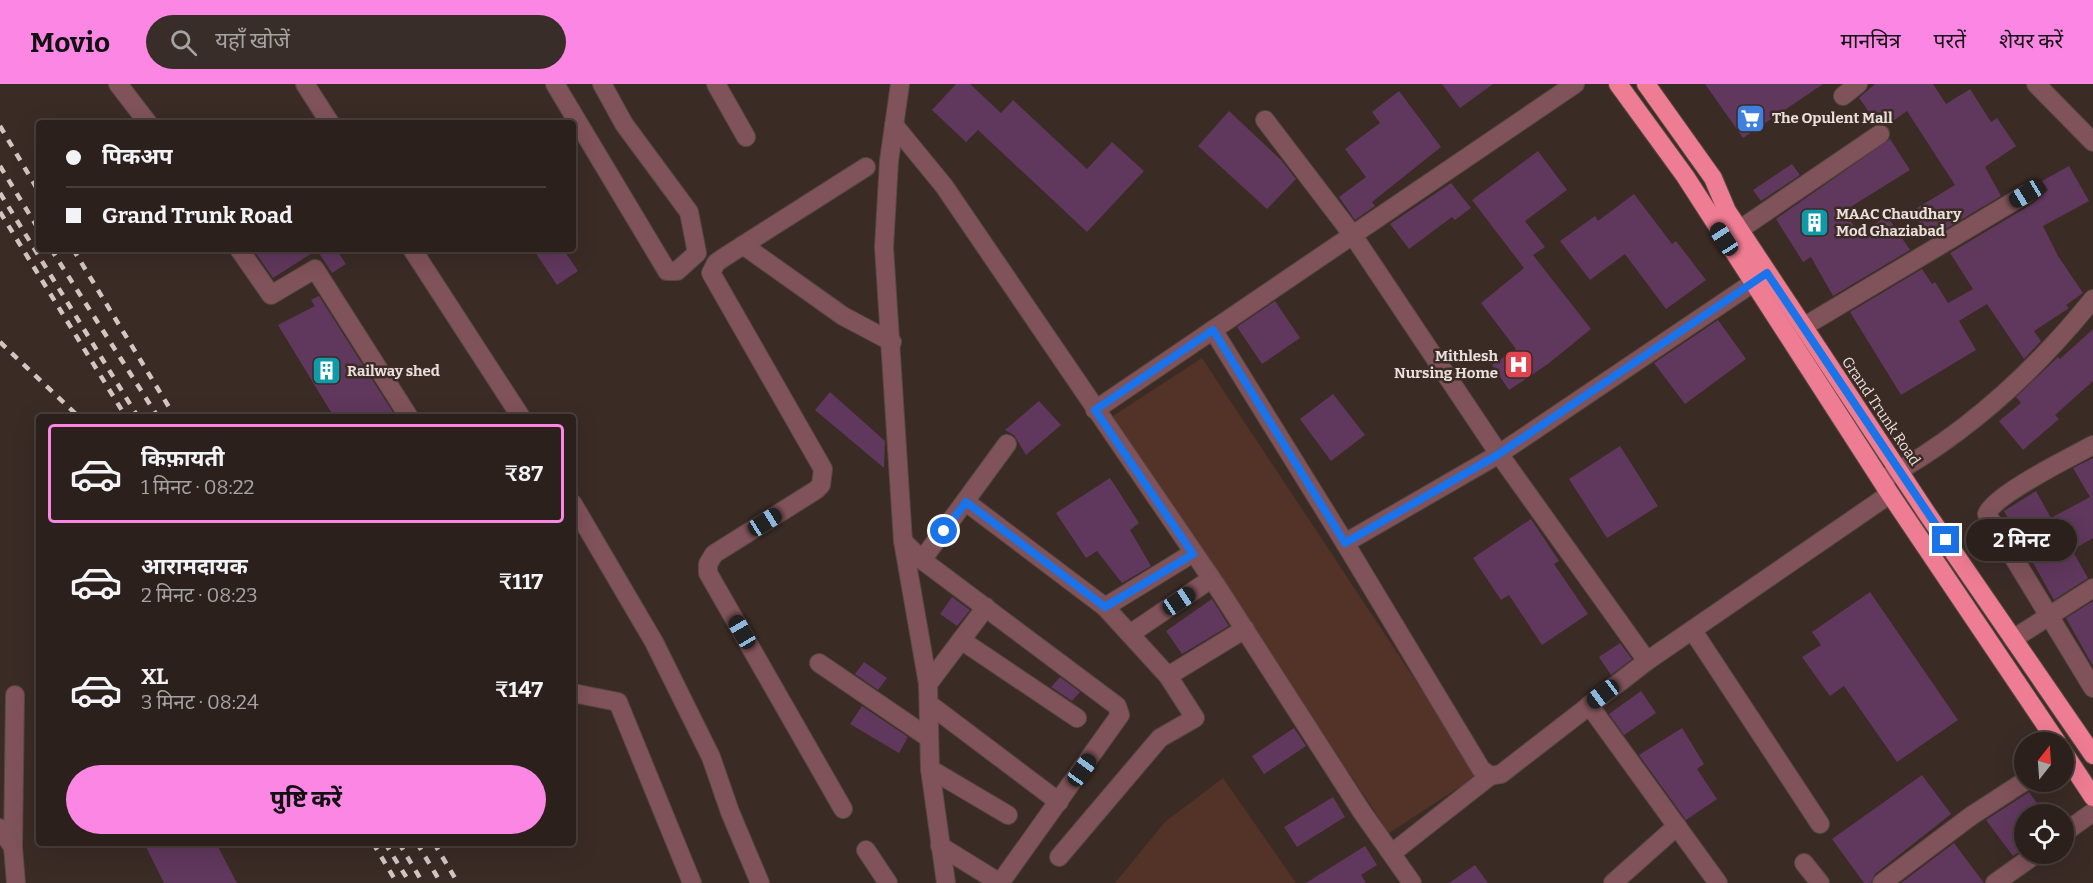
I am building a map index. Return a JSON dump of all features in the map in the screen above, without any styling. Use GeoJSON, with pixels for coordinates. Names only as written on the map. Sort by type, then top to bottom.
{"type":"FeatureCollection","features":[{"type":"Feature","properties":{"kind":"highway","name":"Grand Trunk Road"},"geometry":{"type":"LineString","coordinates":[[1618,84],[1760,279],[1886,487],[2049,732]]}},
{"type":"Feature","properties":{"kind":"highway","name":"Grand Trunk Road"},"geometry":{"type":"LineString","coordinates":[[1646,84],[1713,178],[1760,279],[1803,327],[2093,755]]}},
{"type":"Feature","properties":{"kind":"highway","name":"Grand Trunk Road"},"geometry":{"type":"LineString","coordinates":[[2074,769],[2093,797]]}},
{"type":"Feature","properties":{"kind":"street"},"geometry":{"type":"LineString","coordinates":[[118,84],[145,120]]}},
{"type":"Feature","properties":{"kind":"street"},"geometry":{"type":"LineString","coordinates":[[305,84],[328,120]]}},
{"type":"Feature","properties":{"kind":"street"},"geometry":{"type":"LineString","coordinates":[[555,84],[667,271],[677,271],[697,253],[689,212],[624,124],[602,84]]}},
{"type":"Feature","properties":{"kind":"street"},"geometry":{"type":"LineString","coordinates":[[716,84],[746,137]]}},
{"type":"Feature","properties":{"kind":"street"},"geometry":{"type":"LineString","coordinates":[[900,84],[894,125],[884,247],[892,342],[903,541],[928,684],[930,769],[946,883]]}},
{"type":"Feature","properties":{"kind":"street"},"geometry":{"type":"LineString","coordinates":[[1095,410],[1575,84]]}},
{"type":"Feature","properties":{"kind":"street"},"geometry":{"type":"LineString","coordinates":[[1843,96],[1857,84]]}},
{"type":"Feature","properties":{"kind":"street"},"geometry":{"type":"LineString","coordinates":[[2036,84],[2093,142]]}},
{"type":"Feature","properties":{"kind":"street"},"geometry":{"type":"LineString","coordinates":[[1265,120],[1352,234],[1499,454],[1647,661]]}},
{"type":"Feature","properties":{"kind":"street"},"geometry":{"type":"LineString","coordinates":[[894,125],[944,186],[1245,629],[1412,883]]}},
{"type":"Feature","properties":{"kind":"street"},"geometry":{"type":"LineString","coordinates":[[1739,230],[1880,134]]}},
{"type":"Feature","properties":{"kind":"street"},"geometry":{"type":"LineString","coordinates":[[843,809],[708,573],[708,564],[714,554],[816,490],[823,478],[823,469],[711,273],[716,263],[866,167]]}},
{"type":"Feature","properties":{"kind":"street"},"geometry":{"type":"LineString","coordinates":[[1803,327],[2026,194]]}},
{"type":"Feature","properties":{"kind":"street"},"geometry":{"type":"LineString","coordinates":[[743,245],[843,316],[892,342]]}},
{"type":"Feature","properties":{"kind":"street"},"geometry":{"type":"LineString","coordinates":[[241,252],[271,295],[315,269],[407,414]]}},
{"type":"Feature","properties":{"kind":"street"},"geometry":{"type":"LineString","coordinates":[[414,252],[519,414]]}},
{"type":"Feature","properties":{"kind":"street"},"geometry":{"type":"LineString","coordinates":[[1345,543],[1499,454],[1760,279]]}},
{"type":"Feature","properties":{"kind":"street"},"geometry":{"type":"LineString","coordinates":[[1392,853],[1490,776],[1501,774],[1647,661],[1693,631],[1886,487],[1900,471],[1953,436],[2024,376],[2093,299]]}},
{"type":"Feature","properties":{"kind":"street"},"geometry":{"type":"LineString","coordinates":[[1213,330],[1481,769],[1490,776]]}},
{"type":"Feature","properties":{"kind":"street"},"geometry":{"type":"LineString","coordinates":[[922,560],[1007,444]]}},
{"type":"Feature","properties":{"kind":"street"},"geometry":{"type":"LineString","coordinates":[[2093,445],[2008,494],[1990,506],[1987,514],[2093,688]]}},
{"type":"Feature","properties":{"kind":"street"},"geometry":{"type":"LineString","coordinates":[[966,502],[1105,607],[1168,676],[1195,718],[1160,738],[1059,857]]}},
{"type":"Feature","properties":{"kind":"street"},"geometry":{"type":"LineString","coordinates":[[576,509],[654,642],[711,756],[730,812],[760,883]]}},
{"type":"Feature","properties":{"kind":"street"},"geometry":{"type":"LineString","coordinates":[[903,541],[922,560],[1117,706],[1120,715],[1000,883],[940,846]]}},
{"type":"Feature","properties":{"kind":"street"},"geometry":{"type":"LineString","coordinates":[[1105,607],[1193,554]]}},
{"type":"Feature","properties":{"kind":"street"},"geometry":{"type":"LineString","coordinates":[[1130,634],[1211,579]]}},
{"type":"Feature","properties":{"kind":"street"},"geometry":{"type":"LineString","coordinates":[[2013,639],[2093,588]]}},
{"type":"Feature","properties":{"kind":"street"},"geometry":{"type":"LineString","coordinates":[[928,684],[986,607]]}},
{"type":"Feature","properties":{"kind":"street"},"geometry":{"type":"LineString","coordinates":[[1168,676],[1245,629]]}},
{"type":"Feature","properties":{"kind":"street"},"geometry":{"type":"LineString","coordinates":[[1693,631],[1820,824]]}},
{"type":"Feature","properties":{"kind":"street"},"geometry":{"type":"LineString","coordinates":[[961,640],[1077,718]]}},
{"type":"Feature","properties":{"kind":"street"},"geometry":{"type":"LineString","coordinates":[[819,663],[929,738]]}},
{"type":"Feature","properties":{"kind":"street"},"geometry":{"type":"LineString","coordinates":[[576,694],[618,702],[692,883]]}},
{"type":"Feature","properties":{"kind":"street"},"geometry":{"type":"LineString","coordinates":[[15,695],[14,847],[16,883]]}},
{"type":"Feature","properties":{"kind":"street"},"geometry":{"type":"LineString","coordinates":[[929,704],[1059,802]]}},
{"type":"Feature","properties":{"kind":"street"},"geometry":{"type":"LineString","coordinates":[[1589,705],[1718,883]]}},
{"type":"Feature","properties":{"kind":"street"},"geometry":{"type":"LineString","coordinates":[[930,769],[1008,815]]}},
{"type":"Feature","properties":{"kind":"street"},"geometry":{"type":"LineString","coordinates":[[1882,883],[1971,816],[2014,788]]}},
{"type":"Feature","properties":{"kind":"street"},"geometry":{"type":"LineString","coordinates":[[2074,826],[2093,812]]}},
{"type":"Feature","properties":{"kind":"street"},"geometry":{"type":"LineString","coordinates":[[1613,883],[1677,826]]}},
{"type":"Feature","properties":{"kind":"street"},"geometry":{"type":"LineString","coordinates":[[0,828],[14,847]]}},
{"type":"Feature","properties":{"kind":"street"},"geometry":{"type":"LineString","coordinates":[[866,850],[888,883]]}},
{"type":"Feature","properties":{"kind":"street"},"geometry":{"type":"LineString","coordinates":[[1804,863],[1820,883]]}},
{"type":"Feature","properties":{"kind":"street"},"geometry":{"type":"LineString","coordinates":[[1995,883],[2022,864]]}},
{"type":"Feature","properties":{"kind":"shaded area"},"geometry":{"type":"Polygon","coordinates":[[[1202,358],[1478,775],[1389,833],[1113,416],[1202,358]]]}},
{"type":"Feature","properties":{"kind":"shaded area"},"geometry":{"type":"Polygon","coordinates":[[[1223,778],[1296,883],[1115,883],[1165,822],[1223,778]]]}},
{"type":"Feature","properties":{"kind":"building"},"geometry":{"type":"Polygon","coordinates":[[[956,84],[970,84],[1001,113],[1013,100],[1087,169],[1112,142],[1144,171],[1087,232],[978,130],[966,142],[932,110],[956,84]]]}},
{"type":"Feature","properties":{"kind":"building"},"geometry":{"type":"Polygon","coordinates":[[[1442,84],[1493,84],[1460,108],[1442,84]]]}},
{"type":"Feature","properties":{"kind":"building","name":"The Opulent Mall"},"geometry":{"type":"Polygon","coordinates":[[[1705,84],[1823,84],[1743,138],[1705,84]]]}},
{"type":"Feature","properties":{"kind":"building"},"geometry":{"type":"Polygon","coordinates":[[[1875,84],[1933,84],[1946,104],[1970,89],[1991,122],[1997,118],[2016,146],[1985,167],[2001,196],[1929,239],[1912,211],[1955,185],[1907,111],[1887,125],[1877,123],[1859,98],[1875,84]]]}},
{"type":"Feature","properties":{"kind":"building"},"geometry":{"type":"Polygon","coordinates":[[[1399,91],[1441,147],[1372,202],[1375,206],[1355,220],[1339,197],[1366,177],[1345,149],[1380,123],[1372,112],[1399,91]]]}},
{"type":"Feature","properties":{"kind":"building"},"geometry":{"type":"Polygon","coordinates":[[[1229,111],[1282,161],[1296,179],[1267,209],[1198,146],[1229,111]]]}},
{"type":"Feature","properties":{"kind":"building"},"geometry":{"type":"Polygon","coordinates":[[[1890,139],[1910,170],[1844,211],[1859,234],[1887,216],[1910,250],[1833,296],[1811,257],[1803,262],[1776,219],[1890,139]]]}},
{"type":"Feature","properties":{"kind":"building"},"geometry":{"type":"Polygon","coordinates":[[[1538,151],[1567,190],[1525,221],[1545,247],[1533,255],[1591,329],[1548,364],[1509,390],[1492,365],[1516,349],[1481,303],[1524,268],[1472,200],[1538,151]]]}},
{"type":"Feature","properties":{"kind":"building"},"geometry":{"type":"Polygon","coordinates":[[[1792,164],[1800,175],[1761,201],[1753,190],[1792,164]]]}},
{"type":"Feature","properties":{"kind":"building"},"geometry":{"type":"Polygon","coordinates":[[[2069,166],[2089,201],[2043,226],[2058,256],[2083,293],[2066,305],[2069,308],[2034,331],[2041,341],[2024,359],[1987,304],[1959,321],[1976,350],[1901,395],[1850,312],[1922,269],[1932,284],[1935,282],[1948,303],[1973,289],[1950,253],[2032,204],[2048,190],[2042,181],[2069,166]]]}},
{"type":"Feature","properties":{"kind":"building"},"geometry":{"type":"Polygon","coordinates":[[[1451,183],[1471,208],[1455,220],[1452,217],[1409,249],[1390,224],[1451,183]]]}},
{"type":"Feature","properties":{"kind":"building"},"geometry":{"type":"Polygon","coordinates":[[[1634,194],[1672,244],[1676,241],[1706,280],[1666,309],[1625,254],[1590,280],[1560,241],[1595,216],[1598,221],[1634,194]]]}},
{"type":"Feature","properties":{"kind":"building"},"geometry":{"type":"Polygon","coordinates":[[[255,252],[314,252],[273,278],[255,252]]]}},
{"type":"Feature","properties":{"kind":"building"},"geometry":{"type":"Polygon","coordinates":[[[318,252],[338,252],[346,264],[332,273],[318,252]]]}},
{"type":"Feature","properties":{"kind":"building"},"geometry":{"type":"Polygon","coordinates":[[[535,252],[565,252],[578,271],[557,285],[535,252]]]}},
{"type":"Feature","properties":{"kind":"building","name":"Railway shed"},"geometry":{"type":"Polygon","coordinates":[[[319,296],[394,414],[332,414],[278,325],[315,306],[311,300],[319,296]]]}},
{"type":"Feature","properties":{"kind":"building"},"geometry":{"type":"Polygon","coordinates":[[[1275,301],[1300,338],[1262,364],[1237,327],[1275,301]]]}},
{"type":"Feature","properties":{"kind":"building"},"geometry":{"type":"Polygon","coordinates":[[[1718,320],[1746,359],[1685,404],[1654,363],[1718,320]]]}},
{"type":"Feature","properties":{"kind":"building"},"geometry":{"type":"Polygon","coordinates":[[[2093,329],[2093,381],[2055,415],[2059,419],[2023,450],[1999,421],[2021,403],[2016,397],[2058,357],[2060,359],[2093,329]]]}},
{"type":"Feature","properties":{"kind":"building"},"geometry":{"type":"Polygon","coordinates":[[[830,392],[885,441],[884,468],[815,410],[830,392]]]}},
{"type":"Feature","properties":{"kind":"building"},"geometry":{"type":"Polygon","coordinates":[[[1333,394],[1365,435],[1331,461],[1300,419],[1333,394]]]}},
{"type":"Feature","properties":{"kind":"building"},"geometry":{"type":"Polygon","coordinates":[[[1039,401],[1061,425],[1026,455],[1014,435],[1005,430],[1039,401]]]}},
{"type":"Feature","properties":{"kind":"building"},"geometry":{"type":"Polygon","coordinates":[[[1620,446],[1658,506],[1607,538],[1569,479],[1620,446]]]}},
{"type":"Feature","properties":{"kind":"building"},"geometry":{"type":"Polygon","coordinates":[[[2093,458],[2093,538],[2072,550],[2088,578],[2054,600],[2004,511],[2036,491],[2051,518],[2090,497],[2073,468],[2093,458]]]}},
{"type":"Feature","properties":{"kind":"building"},"geometry":{"type":"Polygon","coordinates":[[[1110,478],[1139,523],[1130,530],[1151,566],[1122,583],[1097,551],[1086,558],[1056,513],[1110,478]]]}},
{"type":"Feature","properties":{"kind":"building"},"geometry":{"type":"Polygon","coordinates":[[[1531,519],[1559,561],[1554,564],[1588,614],[1542,645],[1509,595],[1501,600],[1473,558],[1531,519]]]}},
{"type":"Feature","properties":{"kind":"building"},"geometry":{"type":"Polygon","coordinates":[[[1870,592],[1958,720],[1897,762],[1844,686],[1830,696],[1802,657],[1821,645],[1812,632],[1870,592]]]}},
{"type":"Feature","properties":{"kind":"building"},"geometry":{"type":"Polygon","coordinates":[[[952,597],[970,610],[957,626],[940,614],[952,597]]]}},
{"type":"Feature","properties":{"kind":"building"},"geometry":{"type":"Polygon","coordinates":[[[1212,599],[1229,626],[1182,654],[1166,631],[1212,599]]]}},
{"type":"Feature","properties":{"kind":"building"},"geometry":{"type":"Polygon","coordinates":[[[2093,601],[2093,666],[2066,618],[2093,601]]]}},
{"type":"Feature","properties":{"kind":"building"},"geometry":{"type":"Polygon","coordinates":[[[1620,643],[1632,659],[1611,675],[1599,657],[1620,643]]]}},
{"type":"Feature","properties":{"kind":"building"},"geometry":{"type":"Polygon","coordinates":[[[864,662],[887,678],[878,690],[855,674],[864,662]]]}},
{"type":"Feature","properties":{"kind":"building"},"geometry":{"type":"Polygon","coordinates":[[[1060,677],[1080,692],[1072,701],[1051,687],[1060,677]]]}},
{"type":"Feature","properties":{"kind":"building"},"geometry":{"type":"Polygon","coordinates":[[[1641,691],[1656,713],[1624,735],[1609,714],[1641,691]]]}},
{"type":"Feature","properties":{"kind":"building"},"geometry":{"type":"Polygon","coordinates":[[[862,706],[908,737],[899,753],[850,724],[862,706]]]}},
{"type":"Feature","properties":{"kind":"building"},"geometry":{"type":"Polygon","coordinates":[[[1294,728],[1306,746],[1264,774],[1252,756],[1294,728]]]}},
{"type":"Feature","properties":{"kind":"building"},"geometry":{"type":"Polygon","coordinates":[[[1682,728],[1704,764],[1697,769],[1717,799],[1686,820],[1639,755],[1682,728]]]}},
{"type":"Feature","properties":{"kind":"building"},"geometry":{"type":"Polygon","coordinates":[[[1922,775],[1951,814],[1875,874],[1871,883],[1864,883],[1832,839],[1922,775]]]}},
{"type":"Feature","properties":{"kind":"building"},"geometry":{"type":"Polygon","coordinates":[[[2029,792],[2038,804],[2014,804],[2013,856],[1986,820],[2029,792]]]}},
{"type":"Feature","properties":{"kind":"building"},"geometry":{"type":"Polygon","coordinates":[[[1333,797],[1345,817],[1297,847],[1284,827],[1333,797]]]}},
{"type":"Feature","properties":{"kind":"building"},"geometry":{"type":"Polygon","coordinates":[[[1954,843],[1984,883],[1901,883],[1954,843]]]}},
{"type":"Feature","properties":{"kind":"building"},"geometry":{"type":"Polygon","coordinates":[[[146,846],[218,846],[237,883],[164,883],[146,846]]]}},
{"type":"Feature","properties":{"kind":"building"},"geometry":{"type":"Polygon","coordinates":[[[1365,846],[1377,865],[1361,875],[1366,883],[1306,883],[1365,846]]]}},
{"type":"Feature","properties":{"kind":"building"},"geometry":{"type":"Polygon","coordinates":[[[1475,865],[1488,883],[1449,883],[1475,865]]]}},
{"type":"Feature","properties":{"kind":"railway"},"geometry":{"type":"LineString","coordinates":[[0,126],[36,187]]}},
{"type":"Feature","properties":{"kind":"railway"},"geometry":{"type":"LineString","coordinates":[[0,166],[36,225]]}},
{"type":"Feature","properties":{"kind":"railway"},"geometry":{"type":"LineString","coordinates":[[0,193],[36,251]]}},
{"type":"Feature","properties":{"kind":"railway"},"geometry":{"type":"LineString","coordinates":[[0,212],[124,414]]}},
{"type":"Feature","properties":{"kind":"railway"},"geometry":{"type":"LineString","coordinates":[[36,252],[136,414]]}},
{"type":"Feature","properties":{"kind":"railway"},"geometry":{"type":"LineString","coordinates":[[53,252],[156,414]]}},
{"type":"Feature","properties":{"kind":"railway"},"geometry":{"type":"LineString","coordinates":[[75,252],[173,414]]}},
{"type":"Feature","properties":{"kind":"railway"},"geometry":{"type":"LineString","coordinates":[[0,342],[76,414]]}},
{"type":"Feature","properties":{"kind":"railway"},"geometry":{"type":"LineString","coordinates":[[375,846],[397,883]]}},
{"type":"Feature","properties":{"kind":"railway"},"geometry":{"type":"LineString","coordinates":[[387,846],[410,883]]}},
{"type":"Feature","properties":{"kind":"railway"},"geometry":{"type":"LineString","coordinates":[[401,846],[423,883]]}},
{"type":"Feature","properties":{"kind":"railway"},"geometry":{"type":"LineString","coordinates":[[419,846],[441,883]]}},
{"type":"Feature","properties":{"kind":"railway"},"geometry":{"type":"LineString","coordinates":[[436,846],[458,883]]}},
{"type":"Feature","properties":{"kind":"place","name":"The Opulent Mall"},"geometry":{"type":"Point","coordinates":[1751,118]}},
{"type":"Feature","properties":{"kind":"place","name":"MAAC Chaudhary Mod Ghaziabad"},"geometry":{"type":"Point","coordinates":[1815,223]}},
{"type":"Feature","properties":{"kind":"place","name":"Mithlesh Nursing Home"},"geometry":{"type":"Point","coordinates":[1519,365]}},
{"type":"Feature","properties":{"kind":"place","name":"Railway shed"},"geometry":{"type":"Point","coordinates":[326,371]}},
{"type":"Feature","properties":{"kind":"route"},"geometry":{"type":"LineString","coordinates":[[944,531],[966,502],[1105,607],[1193,554],[1095,410],[1213,330],[1345,543],[1499,454],[1754,284],[1767,273],[1946,540]]}}]}
